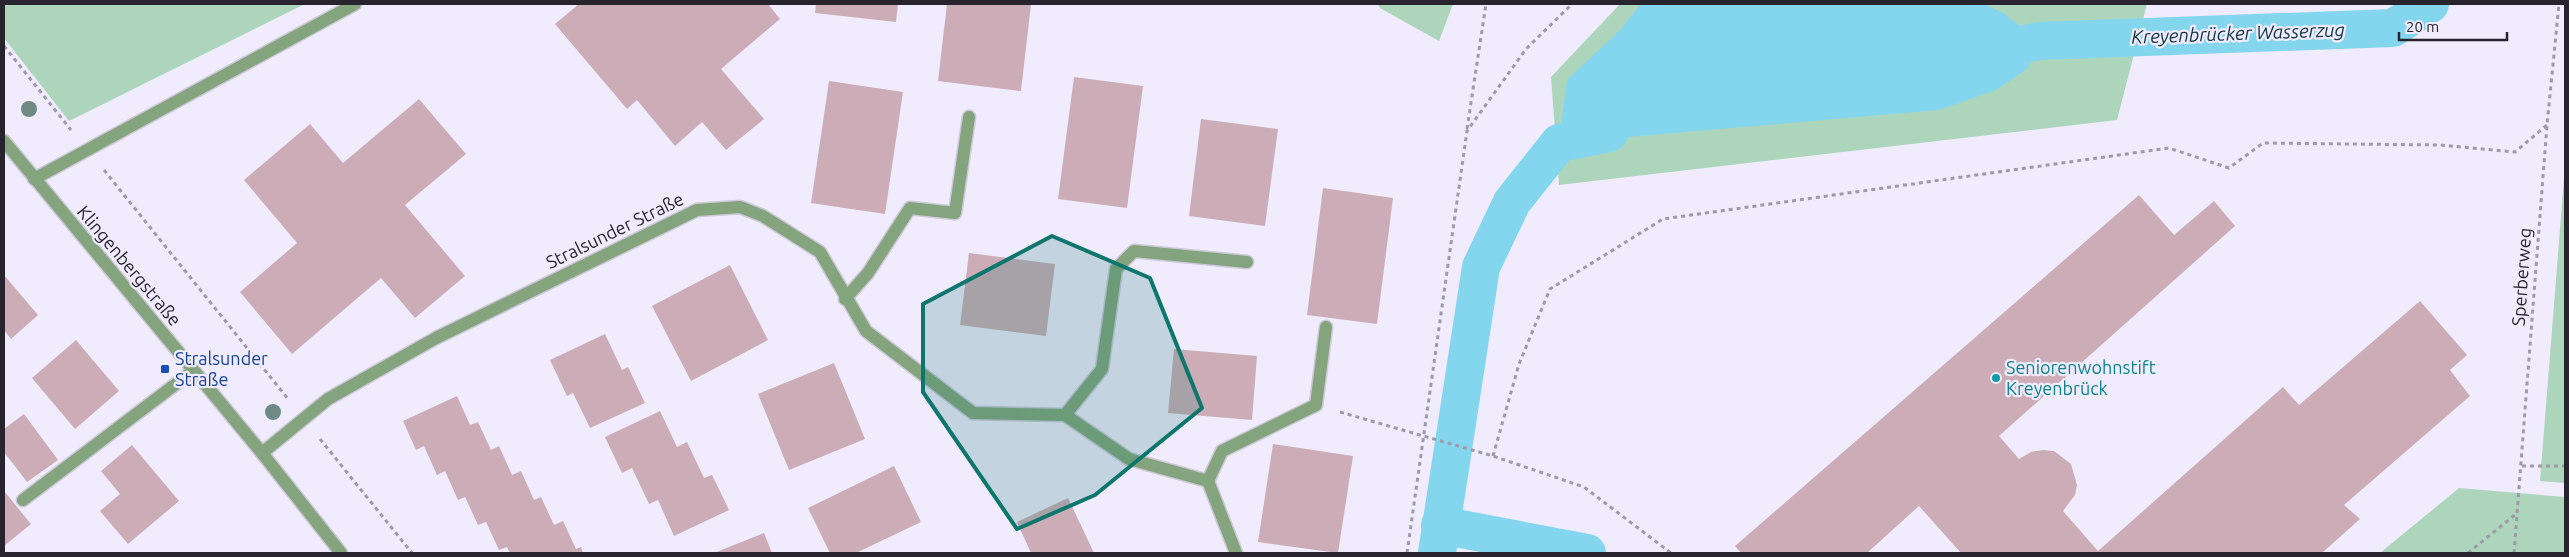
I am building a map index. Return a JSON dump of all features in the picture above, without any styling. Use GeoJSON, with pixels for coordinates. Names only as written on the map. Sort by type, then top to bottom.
{"type":"FeatureCollection","features":[{"type":"Feature","properties":{"kind":"street"},"geometry":{"type":"LineString","coordinates":[[34,179],[355,4]]}},
{"type":"Feature","properties":{"kind":"street"},"geometry":{"type":"LineString","coordinates":[[845,299],[868,273],[910,208],[956,213],[969,116]]}},
{"type":"Feature","properties":{"kind":"street","name":"Klingenbergstraße"},"geometry":{"type":"LineString","coordinates":[[4,141],[262,453],[341,553]]}},
{"type":"Feature","properties":{"kind":"street","name":"Stralsunder Straße"},"geometry":{"type":"LineString","coordinates":[[262,453],[328,399],[436,338],[697,210],[740,207],[763,216],[820,252],[845,299],[866,331],[973,413],[1065,415]]}},
{"type":"Feature","properties":{"kind":"street"},"geometry":{"type":"LineString","coordinates":[[1208,481],[1129,459],[1065,415],[1102,369],[1116,269],[1134,251],[1247,262]]}},
{"type":"Feature","properties":{"kind":"street"},"geometry":{"type":"LineString","coordinates":[[1236,553],[1208,481],[1222,451],[1316,405],[1326,327]]}},
{"type":"Feature","properties":{"kind":"street"},"geometry":{"type":"LineString","coordinates":[[23,500],[193,371]]}},
{"type":"Feature","properties":{"kind":"path"},"geometry":{"type":"LineString","coordinates":[[1407,553],[1486,4]]}},
{"type":"Feature","properties":{"kind":"path"},"geometry":{"type":"LineString","coordinates":[[1467,130],[1526,49],[1572,4]]}},
{"type":"Feature","properties":{"kind":"path","name":"Sperberweg"},"geometry":{"type":"LineString","coordinates":[[2514,553],[2547,125],[2559,4]]}},
{"type":"Feature","properties":{"kind":"path"},"geometry":{"type":"LineString","coordinates":[[4,46],[412,553]]}},
{"type":"Feature","properties":{"kind":"path"},"geometry":{"type":"LineString","coordinates":[[1492,456],[1519,364],[1550,289],[1663,219],[2170,148],[2229,168],[2263,143],[2440,145],[2515,152],[2547,125]]}},
{"type":"Feature","properties":{"kind":"path"},"geometry":{"type":"LineString","coordinates":[[1316,405],[1492,456],[1584,487],[1671,553]]}},
{"type":"Feature","properties":{"kind":"path"},"geometry":{"type":"LineString","coordinates":[[2522,466],[2565,466]]}},
{"type":"Feature","properties":{"kind":"path"},"geometry":{"type":"LineString","coordinates":[[2468,553],[2516,513]]}},
{"type":"Feature","properties":{"kind":"highlighted area"},"geometry":{"type":"Polygon","coordinates":[[[1052,236],[1150,278],[1202,408],[1095,495],[1017,529],[923,392],[923,304],[1052,236]]]}},
{"type":"Feature","properties":{"kind":"green space"},"geometry":{"type":"Polygon","coordinates":[[[4,4],[305,4],[69,121],[4,38],[4,4]]]}},
{"type":"Feature","properties":{"kind":"green space"},"geometry":{"type":"Polygon","coordinates":[[[1378,4],[1453,4],[1439,41],[1380,8],[1378,4]]]}},
{"type":"Feature","properties":{"kind":"green space"},"geometry":{"type":"Polygon","coordinates":[[[1620,4],[2147,4],[2117,120],[1559,185],[1551,77],[1620,4]]]}},
{"type":"Feature","properties":{"kind":"green space"},"geometry":{"type":"Polygon","coordinates":[[[2565,166],[2565,483],[2540,481],[2565,166]]]}},
{"type":"Feature","properties":{"kind":"green space"},"geometry":{"type":"Polygon","coordinates":[[[2459,488],[2565,497],[2565,553],[2380,553],[2459,488]]]}},
{"type":"Feature","properties":{"kind":"water"},"geometry":{"type":"Polygon","coordinates":[[[1641,4],[1984,4],[2003,13],[2039,41],[2028,68],[1996,90],[1939,110],[1559,143],[1567,80],[1621,29],[1641,4]]]}},
{"type":"Feature","properties":{"kind":"building"},"geometry":{"type":"Polygon","coordinates":[[[579,4],[768,4],[780,19],[721,69],[764,119],[726,150],[702,122],[675,146],[637,100],[627,109],[555,24],[579,4]]]}},
{"type":"Feature","properties":{"kind":"building"},"geometry":{"type":"Polygon","coordinates":[[[816,4],[898,4],[896,22],[815,13],[816,4]]]}},
{"type":"Feature","properties":{"kind":"building"},"geometry":{"type":"Polygon","coordinates":[[[947,4],[1031,4],[1021,91],[938,81],[947,4]]]}},
{"type":"Feature","properties":{"kind":"building"},"geometry":{"type":"Polygon","coordinates":[[[1074,77],[1143,86],[1127,208],[1058,199],[1074,77]]]}},
{"type":"Feature","properties":{"kind":"building"},"geometry":{"type":"Polygon","coordinates":[[[829,81],[903,92],[885,214],[811,203],[829,81]]]}},
{"type":"Feature","properties":{"kind":"building"},"geometry":{"type":"Polygon","coordinates":[[[419,99],[466,154],[405,205],[465,276],[415,318],[381,278],[292,354],[240,292],[297,243],[244,180],[310,124],[343,163],[419,99]]]}},
{"type":"Feature","properties":{"kind":"building"},"geometry":{"type":"Polygon","coordinates":[[[1201,119],[1278,129],[1265,226],[1189,216],[1201,119]]]}},
{"type":"Feature","properties":{"kind":"building"},"geometry":{"type":"Polygon","coordinates":[[[1323,188],[1393,198],[1377,324],[1307,315],[1323,188]]]}},
{"type":"Feature","properties":{"kind":"building","name":"Seniorenwohnstift Kreyenbrück"},"geometry":{"type":"Polygon","coordinates":[[[2139,195],[2174,235],[2214,201],[2235,226],[1999,436],[2019,459],[2031,452],[2054,451],[2071,464],[2077,485],[2075,495],[2063,511],[2098,551],[2283,387],[2299,405],[2420,301],[2467,355],[2450,370],[2470,396],[2344,505],[2360,519],[2322,553],[1961,553],[1919,506],[1867,553],[1741,553],[1735,546],[2139,195]]]}},
{"type":"Feature","properties":{"kind":"building"},"geometry":{"type":"Polygon","coordinates":[[[969,253],[1055,264],[1046,336],[960,325],[969,253]]]}},
{"type":"Feature","properties":{"kind":"building"},"geometry":{"type":"Polygon","coordinates":[[[730,265],[768,340],[691,381],[652,306],[730,265]]]}},
{"type":"Feature","properties":{"kind":"building"},"geometry":{"type":"Polygon","coordinates":[[[4,275],[38,315],[11,339],[4,330],[4,275]]]}},
{"type":"Feature","properties":{"kind":"building"},"geometry":{"type":"Polygon","coordinates":[[[605,334],[622,370],[628,367],[645,403],[590,428],[573,393],[567,396],[550,360],[605,334]]]}},
{"type":"Feature","properties":{"kind":"building"},"geometry":{"type":"Polygon","coordinates":[[[76,340],[119,391],[75,429],[32,378],[76,340]]]}},
{"type":"Feature","properties":{"kind":"building"},"geometry":{"type":"Polygon","coordinates":[[[1174,349],[1257,356],[1252,420],[1168,413],[1174,349]]]}},
{"type":"Feature","properties":{"kind":"building"},"geometry":{"type":"Polygon","coordinates":[[[834,363],[865,439],[789,470],[758,394],[834,363]]]}},
{"type":"Feature","properties":{"kind":"building"},"geometry":{"type":"Polygon","coordinates":[[[457,396],[470,425],[478,422],[491,450],[499,446],[512,475],[521,471],[534,500],[541,497],[554,525],[563,521],[576,549],[581,547],[583,553],[510,553],[507,547],[499,550],[486,522],[478,525],[465,497],[458,500],[445,471],[437,475],[424,446],[416,450],[403,421],[457,396]]]}},
{"type":"Feature","properties":{"kind":"building"},"geometry":{"type":"Polygon","coordinates":[[[660,411],[677,447],[687,442],[704,478],[712,475],[729,510],[674,536],[658,500],[649,504],[632,468],[622,473],[605,437],[660,411]]]}},
{"type":"Feature","properties":{"kind":"building"},"geometry":{"type":"Polygon","coordinates":[[[24,414],[58,460],[27,482],[4,452],[4,429],[24,414]]]}},
{"type":"Feature","properties":{"kind":"building"},"geometry":{"type":"Polygon","coordinates":[[[1273,444],[1353,456],[1338,553],[1258,542],[1273,444]]]}},
{"type":"Feature","properties":{"kind":"building"},"geometry":{"type":"Polygon","coordinates":[[[132,445],[179,501],[128,544],[100,511],[120,494],[101,471],[132,445]]]}},
{"type":"Feature","properties":{"kind":"building"},"geometry":{"type":"Polygon","coordinates":[[[894,466],[921,522],[856,553],[830,553],[808,508],[894,466]]]}},
{"type":"Feature","properties":{"kind":"building"},"geometry":{"type":"Polygon","coordinates":[[[4,491],[31,524],[4,546],[4,491]]]}},
{"type":"Feature","properties":{"kind":"building"},"geometry":{"type":"Polygon","coordinates":[[[1068,498],[1094,553],[1031,553],[1017,522],[1068,498]]]}},
{"type":"Feature","properties":{"kind":"building"},"geometry":{"type":"Polygon","coordinates":[[[764,533],[772,553],[714,553],[764,533]]]}},
{"type":"Feature","properties":{"kind":"waterway","name":"Kreyenbrücker Wasserzug"},"geometry":{"type":"LineString","coordinates":[[1988,52],[2039,41],[2393,28],[2430,4]]}},
{"type":"Feature","properties":{"kind":"waterway"},"geometry":{"type":"LineString","coordinates":[[1437,553],[1481,267],[1512,202],[1559,143],[1609,133]]}},
{"type":"Feature","properties":{"kind":"waterway"},"geometry":{"type":"LineString","coordinates":[[1440,525],[1587,553]]}},
{"type":"Feature","properties":{"kind":"place","name":"Stralsunder Straße"},"geometry":{"type":"Point","coordinates":[165,369]}},
{"type":"Feature","properties":{"kind":"place","name":"Seniorenwohnstift Kreyenbrück"},"geometry":{"type":"Point","coordinates":[1996,378]}}]}
